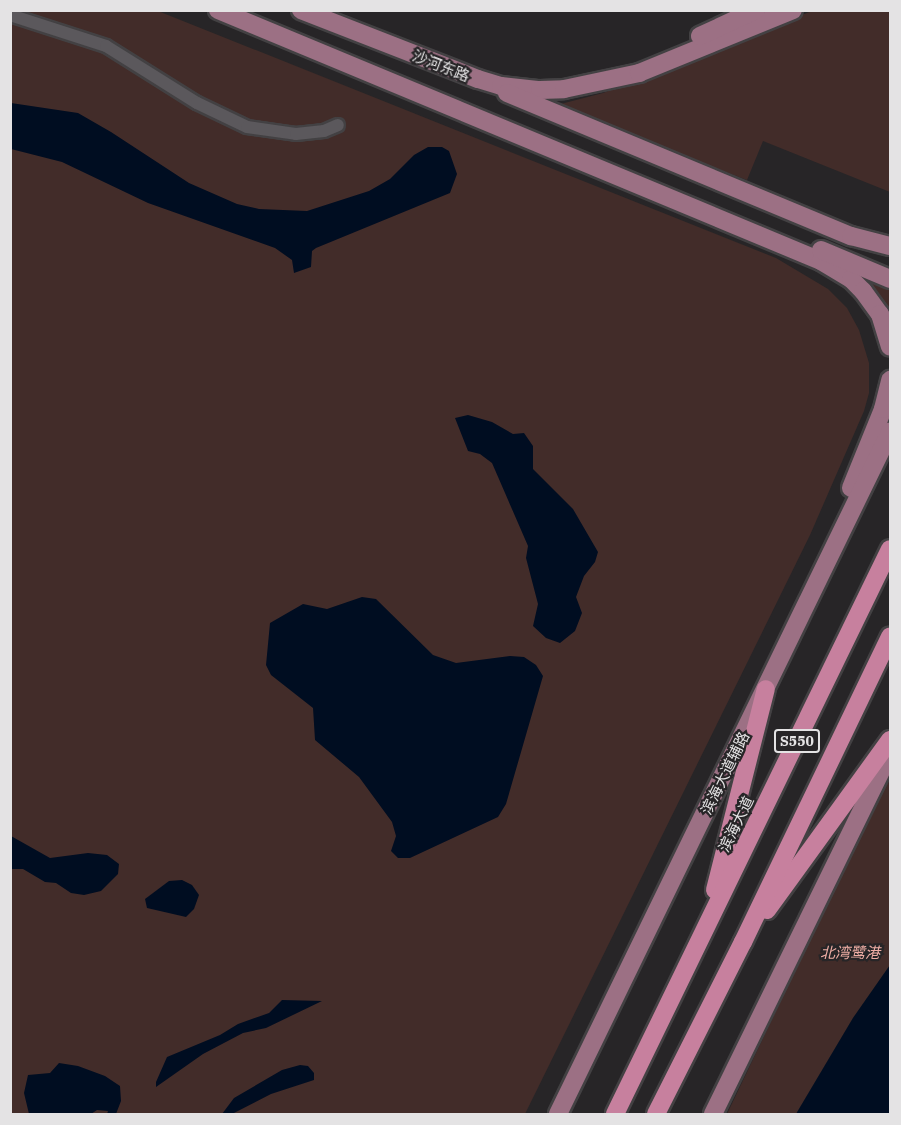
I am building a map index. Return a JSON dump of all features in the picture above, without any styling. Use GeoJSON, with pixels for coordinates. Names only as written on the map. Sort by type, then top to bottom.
{"type":"FeatureCollection","features":[{"type":"Feature","properties":{"kind":"highway","name":"滨海大道"},"geometry":{"type":"LineString","coordinates":[[615,1114],[891,549]]}},
{"type":"Feature","properties":{"kind":"highway","name":"S550"},"geometry":{"type":"LineString","coordinates":[[656,1114],[743,942],[891,636]]}},
{"type":"Feature","properties":{"kind":"highway"},"geometry":{"type":"LineString","coordinates":[[703,933],[766,688]]}},
{"type":"Feature","properties":{"kind":"highway"},"geometry":{"type":"LineString","coordinates":[[743,942],[891,740]]}},
{"type":"Feature","properties":{"kind":"main road"},"geometry":{"type":"LineString","coordinates":[[218,10],[821,261],[851,279],[863,291],[880,314],[891,347]]}},
{"type":"Feature","properties":{"kind":"main road","name":"沙河东路"},"geometry":{"type":"LineString","coordinates":[[301,10],[452,71],[522,89],[564,89],[588,85]]}},
{"type":"Feature","properties":{"kind":"main road"},"geometry":{"type":"LineString","coordinates":[[588,85],[756,10]]}},
{"type":"Feature","properties":{"kind":"main road"},"geometry":{"type":"LineString","coordinates":[[588,85],[639,73],[793,10]]}},
{"type":"Feature","properties":{"kind":"main road"},"geometry":{"type":"LineString","coordinates":[[452,71],[851,236],[891,246]]}},
{"type":"Feature","properties":{"kind":"main road"},"geometry":{"type":"LineString","coordinates":[[465,112],[531,133],[645,177],[891,279]]}},
{"type":"Feature","properties":{"kind":"main road"},"geometry":{"type":"LineString","coordinates":[[829,559],[856,475],[884,410],[891,380]]}},
{"type":"Feature","properties":{"kind":"main road","name":"滨海大道辅路"},"geometry":{"type":"LineString","coordinates":[[558,1114],[891,432]]}},
{"type":"Feature","properties":{"kind":"main road"},"geometry":{"type":"LineString","coordinates":[[713,1114],[891,753]]}},
{"type":"Feature","properties":{"kind":"street"},"geometry":{"type":"LineString","coordinates":[[10,15],[106,46],[197,103],[247,127],[296,134],[324,131],[338,125]]}},
{"type":"Feature","properties":{"kind":"green space"},"geometry":{"type":"Polygon","coordinates":[[[11,11],[158,11],[776,258],[828,289],[847,308],[859,330],[869,363],[869,393],[864,411],[810,535],[525,1114],[11,1114],[11,11]]]}},
{"type":"Feature","properties":{"kind":"green space"},"geometry":{"type":"Polygon","coordinates":[[[812,11],[890,11],[890,192],[763,141],[747,180],[553,106],[603,93],[812,11]]]}},
{"type":"Feature","properties":{"kind":"green space"},"geometry":{"type":"Polygon","coordinates":[[[851,265],[890,282],[890,316],[881,300],[851,265]]]}},
{"type":"Feature","properties":{"kind":"green space","name":"北湾鹭港"},"geometry":{"type":"Polygon","coordinates":[[[890,772],[890,965],[853,1018],[796,1114],[727,1114],[890,772]]]}},
{"type":"Feature","properties":{"kind":"water"},"geometry":{"type":"Polygon","coordinates":[[[11,103],[78,113],[189,183],[237,204],[259,209],[307,211],[369,191],[390,179],[414,155],[428,147],[442,147],[449,151],[457,174],[450,193],[316,248],[312,251],[311,267],[294,273],[292,260],[275,248],[148,203],[62,162],[11,149],[11,103]]]}},
{"type":"Feature","properties":{"kind":"water"},"geometry":{"type":"Polygon","coordinates":[[[468,415],[492,422],[513,434],[524,433],[533,446],[533,469],[573,509],[598,552],[595,562],[584,576],[576,597],[582,613],[575,631],[560,643],[546,638],[533,626],[538,604],[526,558],[528,546],[492,463],[480,454],[468,451],[455,418],[468,415]]]}},
{"type":"Feature","properties":{"kind":"water"},"geometry":{"type":"Polygon","coordinates":[[[362,597],[376,599],[433,655],[456,663],[510,656],[524,657],[536,665],[543,676],[506,804],[498,817],[410,858],[398,858],[391,851],[396,836],[392,822],[359,777],[315,740],[313,708],[271,675],[266,665],[270,623],[303,604],[327,609],[362,597]]]}},
{"type":"Feature","properties":{"kind":"water"},"geometry":{"type":"Polygon","coordinates":[[[11,836],[50,858],[88,853],[107,855],[119,864],[118,874],[101,891],[84,895],[71,893],[56,883],[45,882],[23,869],[11,869],[11,836]]]}},
{"type":"Feature","properties":{"kind":"water"},"geometry":{"type":"Polygon","coordinates":[[[182,880],[192,885],[199,895],[194,909],[186,917],[147,908],[145,899],[169,881],[182,880]]]}},
{"type":"Feature","properties":{"kind":"water"},"geometry":{"type":"Polygon","coordinates":[[[890,965],[890,1114],[796,1114],[853,1018],[890,965]]]}},
{"type":"Feature","properties":{"kind":"water"},"geometry":{"type":"Polygon","coordinates":[[[282,1000],[322,1001],[266,1028],[243,1033],[203,1054],[156,1087],[167,1057],[220,1035],[238,1024],[269,1013],[282,1000]]]}},
{"type":"Feature","properties":{"kind":"water"},"geometry":{"type":"Polygon","coordinates":[[[59,1063],[78,1066],[105,1076],[120,1086],[121,1101],[116,1114],[107,1114],[108,1111],[97,1110],[91,1114],[29,1114],[24,1093],[28,1075],[50,1073],[59,1063]]]}},
{"type":"Feature","properties":{"kind":"water"},"geometry":{"type":"Polygon","coordinates":[[[300,1065],[308,1066],[314,1073],[314,1080],[271,1094],[232,1114],[222,1114],[234,1098],[282,1070],[300,1065]]]}}]}
